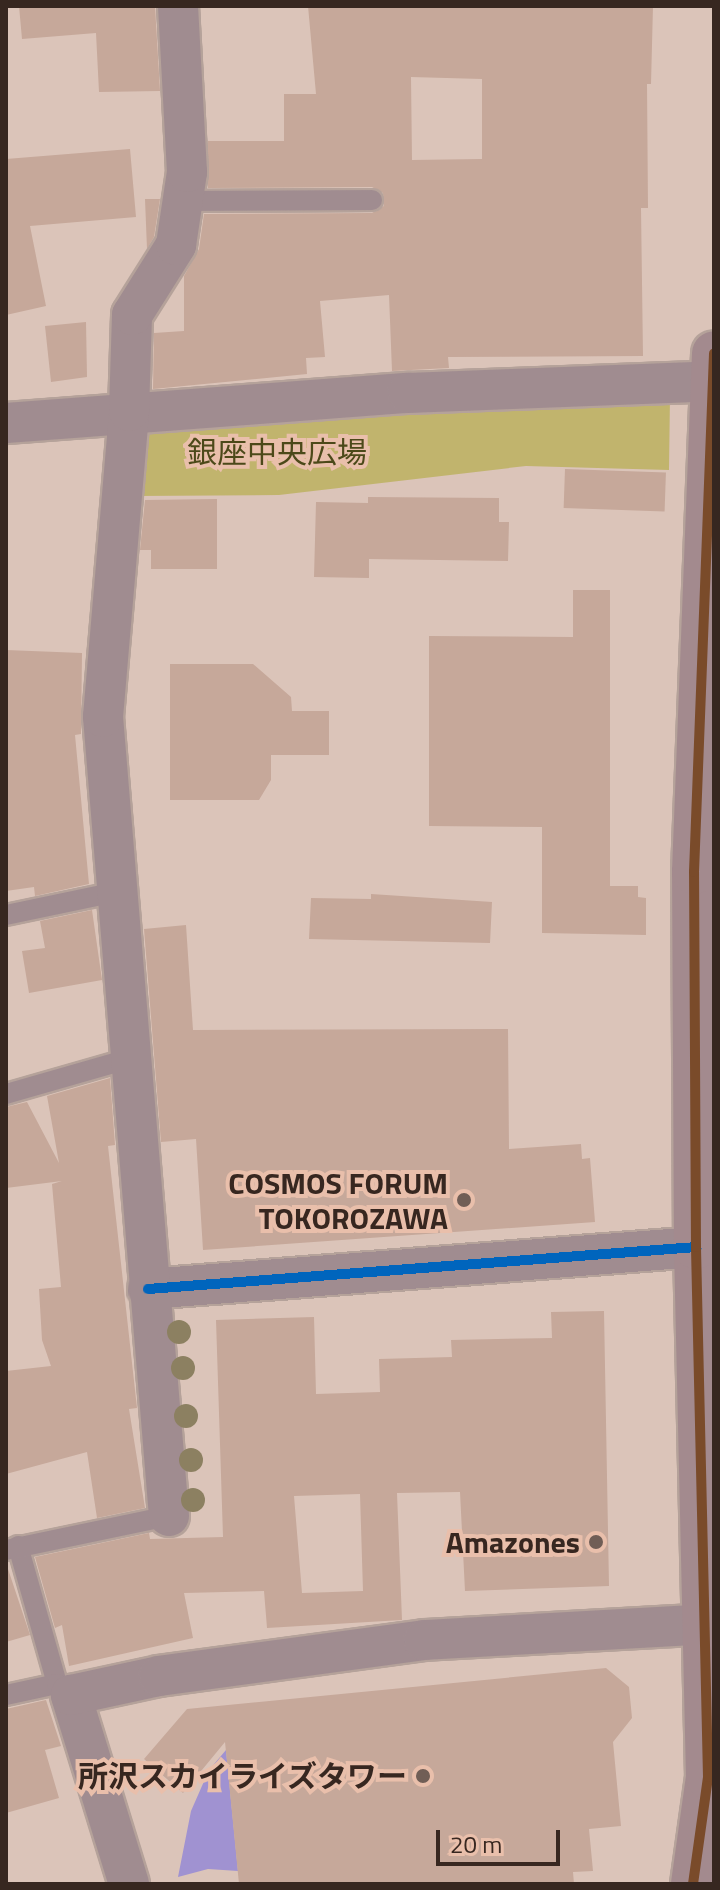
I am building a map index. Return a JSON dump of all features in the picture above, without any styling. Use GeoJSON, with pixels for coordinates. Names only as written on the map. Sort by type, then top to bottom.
{"type":"FeatureCollection","features":[{"type":"Feature","properties":{"kind":"main road"},"geometry":{"type":"LineString","coordinates":[[693,1884],[708,1777],[711,1626],[696,1247],[713,372]]}},
{"type":"Feature","properties":{"kind":"street"},"geometry":{"type":"LineString","coordinates":[[169,1516],[128,1059],[103,717],[129,411],[132,315],[176,245],[187,172],[178,6]]}},
{"type":"Feature","properties":{"kind":"street"},"geometry":{"type":"LineString","coordinates":[[6,423],[129,411],[713,372]]}},
{"type":"Feature","properties":{"kind":"street"},"geometry":{"type":"LineString","coordinates":[[148,1289],[696,1247]]}},
{"type":"Feature","properties":{"kind":"street"},"geometry":{"type":"LineString","coordinates":[[129,1884],[64,1689],[424,1640],[711,1626]]}},
{"type":"Feature","properties":{"kind":"lane"},"geometry":{"type":"LineString","coordinates":[[183,201],[372,200]]}},
{"type":"Feature","properties":{"kind":"lane"},"geometry":{"type":"LineString","coordinates":[[6,915],[116,892]]}},
{"type":"Feature","properties":{"kind":"lane"},"geometry":{"type":"LineString","coordinates":[[6,1094],[128,1059]]}},
{"type":"Feature","properties":{"kind":"lane"},"geometry":{"type":"LineString","coordinates":[[6,1695],[64,1689],[12,1548],[169,1516]]}},
{"type":"Feature","properties":{"kind":"green space","name":"銀座中央広場"},"geometry":{"type":"Polygon","coordinates":[[[670,396],[669,470],[526,466],[279,495],[133,496],[149,423],[670,396]]]}},
{"type":"Feature","properties":{"kind":"shaded area"},"geometry":{"type":"Polygon","coordinates":[[[226,1750],[238,1871],[208,1869],[178,1877],[191,1811],[209,1770],[226,1750]]]}},
{"type":"Feature","properties":{"kind":"building"},"geometry":{"type":"Polygon","coordinates":[[[19,6],[155,6],[160,91],[99,92],[96,33],[22,39],[19,6]]]}},
{"type":"Feature","properties":{"kind":"building"},"geometry":{"type":"Polygon","coordinates":[[[308,6],[653,6],[651,84],[647,84],[648,208],[641,208],[643,356],[448,357],[449,368],[392,371],[389,295],[320,301],[325,357],[306,358],[307,374],[153,389],[154,333],[184,331],[184,276],[199,249],[204,214],[372,213],[384,206],[383,193],[372,187],[208,188],[208,141],[284,141],[284,94],[316,94],[308,6]],[[411,77],[412,160],[482,159],[482,79],[411,77]]]}},
{"type":"Feature","properties":{"kind":"building"},"geometry":{"type":"Polygon","coordinates":[[[130,149],[136,217],[30,226],[46,306],[6,315],[6,159],[130,149]]]}},
{"type":"Feature","properties":{"kind":"building"},"geometry":{"type":"Polygon","coordinates":[[[145,199],[160,199],[154,237],[147,249],[145,199]]]}},
{"type":"Feature","properties":{"kind":"building"},"geometry":{"type":"Polygon","coordinates":[[[86,322],[87,377],[51,382],[45,326],[86,322]]]}},
{"type":"Feature","properties":{"kind":"building"},"geometry":{"type":"Polygon","coordinates":[[[565,469],[666,473],[665,512],[564,508],[565,469]]]}},
{"type":"Feature","properties":{"kind":"building"},"geometry":{"type":"Polygon","coordinates":[[[368,497],[499,498],[499,522],[509,522],[508,561],[369,559],[369,578],[314,577],[316,502],[368,503],[368,497]]]}},
{"type":"Feature","properties":{"kind":"building"},"geometry":{"type":"Polygon","coordinates":[[[217,499],[217,569],[151,569],[151,550],[140,550],[145,500],[217,499]]]}},
{"type":"Feature","properties":{"kind":"building"},"geometry":{"type":"Polygon","coordinates":[[[573,590],[610,590],[610,886],[638,886],[638,897],[646,898],[646,935],[542,933],[542,827],[429,826],[429,636],[573,637],[573,590]]]}},
{"type":"Feature","properties":{"kind":"building"},"geometry":{"type":"Polygon","coordinates":[[[6,650],[82,653],[81,734],[75,735],[89,884],[35,896],[34,887],[6,891],[6,650]]]}},
{"type":"Feature","properties":{"kind":"building"},"geometry":{"type":"Polygon","coordinates":[[[170,664],[253,664],[291,697],[292,711],[329,711],[329,755],[271,755],[271,780],[259,800],[170,800],[170,664]]]}},
{"type":"Feature","properties":{"kind":"building"},"geometry":{"type":"Polygon","coordinates":[[[371,894],[492,902],[490,943],[309,939],[311,898],[371,899],[371,894]]]}},
{"type":"Feature","properties":{"kind":"building"},"geometry":{"type":"Polygon","coordinates":[[[92,910],[102,980],[29,993],[22,951],[45,948],[40,921],[92,910]]]}},
{"type":"Feature","properties":{"kind":"building"},"geometry":{"type":"Polygon","coordinates":[[[186,925],[193,1030],[508,1029],[509,1149],[581,1144],[582,1159],[590,1158],[595,1222],[203,1250],[196,1139],[161,1142],[144,929],[186,925]]]}},
{"type":"Feature","properties":{"kind":"building"},"geometry":{"type":"Polygon","coordinates":[[[110,1078],[115,1145],[108,1146],[137,1408],[129,1409],[145,1508],[97,1518],[87,1452],[6,1474],[6,1371],[51,1366],[42,1340],[39,1289],[61,1287],[52,1184],[62,1181],[6,1188],[6,1107],[27,1102],[59,1163],[47,1096],[110,1078]]]}},
{"type":"Feature","properties":{"kind":"building"},"geometry":{"type":"Polygon","coordinates":[[[604,1311],[609,1586],[465,1591],[460,1492],[397,1493],[402,1620],[267,1628],[264,1591],[184,1593],[193,1638],[69,1666],[62,1625],[55,1628],[35,1557],[149,1533],[150,1539],[223,1537],[216,1320],[314,1317],[316,1394],[380,1392],[379,1359],[452,1357],[451,1340],[552,1338],[551,1312],[604,1311]],[[360,1494],[294,1496],[302,1593],[363,1591],[360,1494]]]}},
{"type":"Feature","properties":{"kind":"building"},"geometry":{"type":"Polygon","coordinates":[[[6,1563],[30,1635],[6,1642],[6,1563]]]}},
{"type":"Feature","properties":{"kind":"building","name":"所沢スカイライズタワー"},"geometry":{"type":"Polygon","coordinates":[[[606,1668],[629,1687],[632,1718],[613,1742],[621,1826],[589,1829],[593,1871],[573,1872],[574,1884],[239,1884],[225,1742],[183,1793],[144,1759],[187,1709],[606,1668]]]}},
{"type":"Feature","properties":{"kind":"building"},"geometry":{"type":"Polygon","coordinates":[[[46,1700],[61,1746],[45,1750],[59,1798],[6,1813],[6,1709],[46,1700]]]}},
{"type":"Feature","properties":{"kind":"transit line"},"geometry":{"type":"LineString","coordinates":[[693,1884],[708,1777],[696,1247],[694,872],[714,353]]}},
{"type":"Feature","properties":{"kind":"transit line"},"geometry":{"type":"LineString","coordinates":[[148,1289],[696,1247]]}},
{"type":"Feature","properties":{"kind":"place","name":"COSMOS FORUM TOKOROZAWA"},"geometry":{"type":"Point","coordinates":[464,1200]}},
{"type":"Feature","properties":{"kind":"place","name":"Amazones"},"geometry":{"type":"Point","coordinates":[596,1542]}},
{"type":"Feature","properties":{"kind":"place","name":"所沢スカイライズタワー"},"geometry":{"type":"Point","coordinates":[423,1776]}}]}
